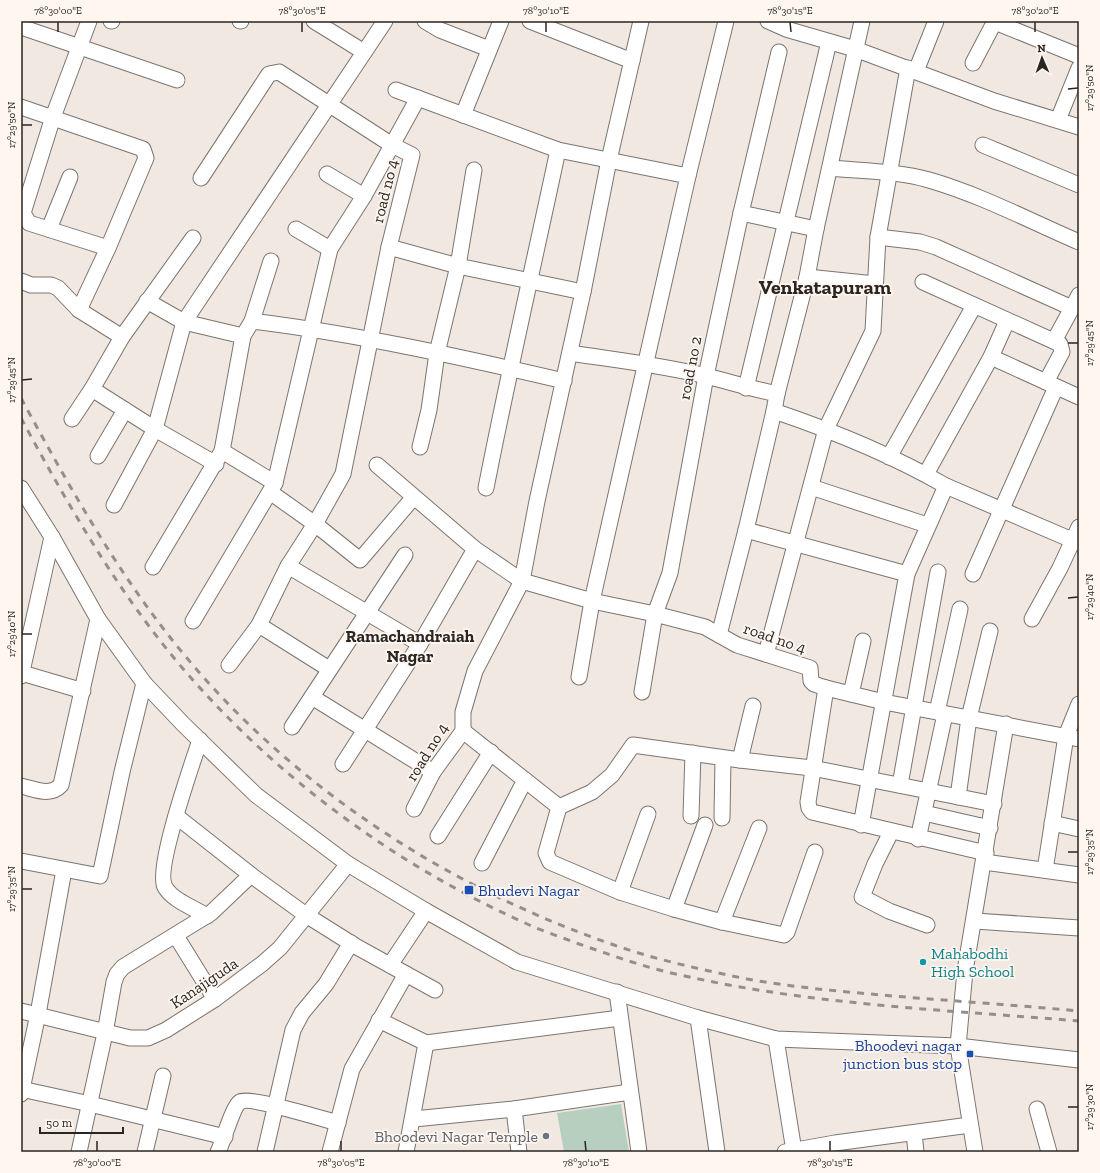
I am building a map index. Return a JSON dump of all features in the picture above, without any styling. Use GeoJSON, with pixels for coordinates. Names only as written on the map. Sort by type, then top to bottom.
{"type":"FeatureCollection","features":[{"type":"Feature","properties":{"kind":"street"},"geometry":{"type":"LineString","coordinates":[[89,21],[26,187],[22,213],[29,223],[108,248]]}},
{"type":"Feature","properties":{"kind":"street"},"geometry":{"type":"LineString","coordinates":[[314,21],[364,52]]}},
{"type":"Feature","properties":{"kind":"street"},"geometry":{"type":"LineString","coordinates":[[114,505],[155,429],[184,322],[385,21]]}},
{"type":"Feature","properties":{"kind":"street"},"geometry":{"type":"LineString","coordinates":[[425,21],[440,30],[489,49]]}},
{"type":"Feature","properties":{"kind":"street"},"geometry":{"type":"LineString","coordinates":[[462,115],[502,21]]}},
{"type":"Feature","properties":{"kind":"street"},"geometry":{"type":"LineString","coordinates":[[530,21],[632,61]]}},
{"type":"Feature","properties":{"kind":"street","name":"road no 4"},"geometry":{"type":"LineString","coordinates":[[414,809],[433,772],[463,730],[463,712],[475,671],[522,581],[537,501],[583,292],[609,160],[641,21]]}},
{"type":"Feature","properties":{"kind":"street"},"geometry":{"type":"LineString","coordinates":[[579,677],[592,601],[647,364],[688,176],[726,21]]}},
{"type":"Feature","properties":{"kind":"street"},"geometry":{"type":"LineString","coordinates":[[719,635],[746,530],[777,394],[807,277],[862,21]]}},
{"type":"Feature","properties":{"kind":"street"},"geometry":{"type":"LineString","coordinates":[[766,654],[826,429],[873,331],[878,237],[889,173],[912,69],[936,21]]}},
{"type":"Feature","properties":{"kind":"street"},"geometry":{"type":"LineString","coordinates":[[973,63],[995,21],[1079,56]]}},
{"type":"Feature","properties":{"kind":"street"},"geometry":{"type":"LineString","coordinates":[[774,22],[829,42],[855,49],[912,69],[994,101],[1079,127]]}},
{"type":"Feature","properties":{"kind":"street"},"geometry":{"type":"LineString","coordinates":[[21,27],[177,80]]}},
{"type":"Feature","properties":{"kind":"street"},"geometry":{"type":"LineString","coordinates":[[746,388],[829,42]]}},
{"type":"Feature","properties":{"kind":"street","name":"road no 2"},"geometry":{"type":"LineString","coordinates":[[642,692],[655,614],[670,573],[706,376],[741,213],[779,52]]}},
{"type":"Feature","properties":{"kind":"street"},"geometry":{"type":"LineString","coordinates":[[1058,120],[1079,68]]}},
{"type":"Feature","properties":{"kind":"street","name":"road no 4"},"geometry":{"type":"LineString","coordinates":[[201,178],[269,74],[279,72],[392,145],[412,155],[389,247],[343,474],[315,524],[288,566],[259,625],[229,665]]}},
{"type":"Feature","properties":{"kind":"street"},"geometry":{"type":"LineString","coordinates":[[396,90],[558,150],[688,176]]}},
{"type":"Feature","properties":{"kind":"street"},"geometry":{"type":"LineString","coordinates":[[193,621],[272,488],[330,249],[364,196],[418,98]]}},
{"type":"Feature","properties":{"kind":"street"},"geometry":{"type":"LineString","coordinates":[[21,107],[142,149],[146,153],[146,158],[108,248],[79,310]]}},
{"type":"Feature","properties":{"kind":"street"},"geometry":{"type":"LineString","coordinates":[[983,145],[1079,185]]}},
{"type":"Feature","properties":{"kind":"street"},"geometry":{"type":"LineString","coordinates":[[486,488],[509,368],[558,150]]}},
{"type":"Feature","properties":{"kind":"street"},"geometry":{"type":"LineString","coordinates":[[830,168],[889,173],[928,180],[957,189],[1079,242]]}},
{"type":"Feature","properties":{"kind":"street"},"geometry":{"type":"LineString","coordinates":[[420,447],[429,410],[436,353],[458,266],[474,170]]}},
{"type":"Feature","properties":{"kind":"street"},"geometry":{"type":"LineString","coordinates":[[327,174],[364,196]]}},
{"type":"Feature","properties":{"kind":"street"},"geometry":{"type":"LineString","coordinates":[[49,229],[70,177]]}},
{"type":"Feature","properties":{"kind":"street"},"geometry":{"type":"LineString","coordinates":[[741,213],[816,230]]}},
{"type":"Feature","properties":{"kind":"street"},"geometry":{"type":"LineString","coordinates":[[296,229],[330,249]]}},
{"type":"Feature","properties":{"kind":"street"},"geometry":{"type":"LineString","coordinates":[[878,237],[920,242],[1077,302],[1054,341]]}},
{"type":"Feature","properties":{"kind":"street"},"geometry":{"type":"LineString","coordinates":[[72,419],[92,389],[122,337],[147,300],[193,238]]}},
{"type":"Feature","properties":{"kind":"street"},"geometry":{"type":"LineString","coordinates":[[389,247],[458,266],[583,292]]}},
{"type":"Feature","properties":{"kind":"street"},"geometry":{"type":"LineString","coordinates":[[153,567],[219,458],[243,336],[252,321],[271,261]]}},
{"type":"Feature","properties":{"kind":"street"},"geometry":{"type":"LineString","coordinates":[[807,277],[875,284]]}},
{"type":"Feature","properties":{"kind":"street"},"geometry":{"type":"LineString","coordinates":[[21,281],[31,285],[51,285],[61,290],[79,310],[122,337]]}},
{"type":"Feature","properties":{"kind":"street"},"geometry":{"type":"LineString","coordinates":[[923,282],[1060,344],[1062,352],[1051,385],[1001,510],[973,574]]}},
{"type":"Feature","properties":{"kind":"street"},"geometry":{"type":"LineString","coordinates":[[147,300],[184,322],[243,336]]}},
{"type":"Feature","properties":{"kind":"street"},"geometry":{"type":"LineString","coordinates":[[889,457],[974,306]]}},
{"type":"Feature","properties":{"kind":"street"},"geometry":{"type":"LineString","coordinates":[[252,321],[311,328],[371,339],[564,381]]}},
{"type":"Feature","properties":{"kind":"street"},"geometry":{"type":"LineString","coordinates":[[926,474],[992,357],[1007,321]]}},
{"type":"Feature","properties":{"kind":"street"},"geometry":{"type":"LineString","coordinates":[[570,353],[647,364],[706,376],[746,388],[777,394]]}},
{"type":"Feature","properties":{"kind":"street"},"geometry":{"type":"LineString","coordinates":[[992,357],[1079,397]]}},
{"type":"Feature","properties":{"kind":"street"},"geometry":{"type":"LineString","coordinates":[[92,389],[155,429],[219,458],[272,488],[360,560],[413,498]]}},
{"type":"Feature","properties":{"kind":"street"},"geometry":{"type":"LineString","coordinates":[[98,456],[124,410]]}},
{"type":"Feature","properties":{"kind":"street"},"geometry":{"type":"LineString","coordinates":[[774,411],[826,429],[926,474],[946,486],[1001,510],[1077,537],[1032,619]]}},
{"type":"Feature","properties":{"kind":"street","name":"road no 4"},"geometry":{"type":"LineString","coordinates":[[377,465],[413,498],[475,549],[522,581],[592,601],[655,614],[705,628],[737,645],[810,668],[811,681],[814,684],[826,688],[884,702],[1073,737]]}},
{"type":"Feature","properties":{"kind":"street"},"geometry":{"type":"LineString","coordinates":[[861,825],[907,574],[946,486]]}},
{"type":"Feature","properties":{"kind":"street"},"geometry":{"type":"LineString","coordinates":[[811,487],[928,525]]}},
{"type":"Feature","properties":{"kind":"street"},"geometry":{"type":"LineString","coordinates":[[21,488],[52,537],[98,619],[144,683],[256,795],[348,864],[426,911],[517,962],[698,1018],[776,1039],[958,1046],[1079,1060]]}},
{"type":"Feature","properties":{"kind":"street"},"geometry":{"type":"LineString","coordinates":[[746,530],[907,574]]}},
{"type":"Feature","properties":{"kind":"street"},"geometry":{"type":"LineString","coordinates":[[52,537],[21,674],[83,691]]}},
{"type":"Feature","properties":{"kind":"street"},"geometry":{"type":"LineString","coordinates":[[343,764],[420,644],[475,549]]}},
{"type":"Feature","properties":{"kind":"street"},"geometry":{"type":"LineString","coordinates":[[292,727],[405,555]]}},
{"type":"Feature","properties":{"kind":"street"},"geometry":{"type":"LineString","coordinates":[[288,566],[420,644]]}},
{"type":"Feature","properties":{"kind":"street"},"geometry":{"type":"LineString","coordinates":[[900,784],[938,572]]}},
{"type":"Feature","properties":{"kind":"street"},"geometry":{"type":"LineString","coordinates":[[918,838],[929,791],[941,713],[960,609]]}},
{"type":"Feature","properties":{"kind":"street"},"geometry":{"type":"LineString","coordinates":[[21,786],[50,792],[56,790],[61,785],[98,619]]}},
{"type":"Feature","properties":{"kind":"street"},"geometry":{"type":"LineString","coordinates":[[259,625],[329,669]]}},
{"type":"Feature","properties":{"kind":"street"},"geometry":{"type":"LineString","coordinates":[[958,797],[969,718],[990,631]]}},
{"type":"Feature","properties":{"kind":"street"},"geometry":{"type":"LineString","coordinates":[[851,694],[863,641]]}},
{"type":"Feature","properties":{"kind":"street"},"geometry":{"type":"LineString","coordinates":[[21,861],[100,876],[122,772],[144,683]]}},
{"type":"Feature","properties":{"kind":"street"},"geometry":{"type":"LineString","coordinates":[[826,688],[812,768],[808,802],[809,808],[812,812],[918,838],[985,857],[1045,870],[1079,875]]}},
{"type":"Feature","properties":{"kind":"street"},"geometry":{"type":"LineString","coordinates":[[312,697],[433,772]]}},
{"type":"Feature","properties":{"kind":"street"},"geometry":{"type":"LineString","coordinates":[[1045,870],[1052,823],[1073,737],[1079,704]]}},
{"type":"Feature","properties":{"kind":"street"},"geometry":{"type":"LineString","coordinates":[[740,760],[753,706]]}},
{"type":"Feature","properties":{"kind":"street"},"geometry":{"type":"LineString","coordinates":[[975,1152],[958,1046],[965,971],[975,921],[1006,724]]}},
{"type":"Feature","properties":{"kind":"street"},"geometry":{"type":"LineString","coordinates":[[463,730],[559,807]]}},
{"type":"Feature","properties":{"kind":"street"},"geometry":{"type":"LineString","coordinates":[[200,740],[176,816],[164,865],[162,881],[165,888],[174,897],[207,916]]}},
{"type":"Feature","properties":{"kind":"street"},"geometry":{"type":"LineString","coordinates":[[815,852],[787,932],[784,935],[722,922],[620,892],[550,862],[546,853],[559,807],[597,788],[612,775],[633,746],[812,768],[870,778],[994,804]]}},
{"type":"Feature","properties":{"kind":"street"},"geometry":{"type":"LineString","coordinates":[[438,836],[491,752]]}},
{"type":"Feature","properties":{"kind":"street"},"geometry":{"type":"LineString","coordinates":[[690,816],[693,753]]}},
{"type":"Feature","properties":{"kind":"street"},"geometry":{"type":"LineString","coordinates":[[722,818],[723,758]]}},
{"type":"Feature","properties":{"kind":"street"},"geometry":{"type":"LineString","coordinates":[[482,863],[525,780]]}},
{"type":"Feature","properties":{"kind":"street"},"geometry":{"type":"LineString","coordinates":[[924,813],[990,828]]}},
{"type":"Feature","properties":{"kind":"street"},"geometry":{"type":"LineString","coordinates":[[620,892],[648,814]]}},
{"type":"Feature","properties":{"kind":"street"},"geometry":{"type":"LineString","coordinates":[[176,816],[306,916],[435,990]]}},
{"type":"Feature","properties":{"kind":"street"},"geometry":{"type":"LineString","coordinates":[[1052,823],[1079,829]]}},
{"type":"Feature","properties":{"kind":"street"},"geometry":{"type":"LineString","coordinates":[[674,909],[705,825]]}},
{"type":"Feature","properties":{"kind":"street"},"geometry":{"type":"LineString","coordinates":[[722,922],[759,828]]}},
{"type":"Feature","properties":{"kind":"street"},"geometry":{"type":"LineString","coordinates":[[891,832],[875,864],[862,897],[889,911],[927,925]]}},
{"type":"Feature","properties":{"kind":"street","name":"Kanajiguda"},"geometry":{"type":"LineString","coordinates":[[21,1011],[130,1038],[148,1038],[166,1030],[215,998],[262,964],[280,948],[348,864]]}},
{"type":"Feature","properties":{"kind":"street"},"geometry":{"type":"LineString","coordinates":[[64,870],[38,1014],[21,1091],[90,1104],[225,1137]]}},
{"type":"Feature","properties":{"kind":"street"},"geometry":{"type":"LineString","coordinates":[[79,1152],[105,1033],[114,982],[117,974],[123,967],[207,916],[251,875]]}},
{"type":"Feature","properties":{"kind":"street"},"geometry":{"type":"LineString","coordinates":[[390,965],[426,911]]}},
{"type":"Feature","properties":{"kind":"street"},"geometry":{"type":"LineString","coordinates":[[975,921],[1079,928]]}},
{"type":"Feature","properties":{"kind":"street"},"geometry":{"type":"LineString","coordinates":[[176,936],[215,998]]}},
{"type":"Feature","properties":{"kind":"street"},"geometry":{"type":"LineString","coordinates":[[265,1152],[277,1107],[293,1030],[302,1012],[326,984],[351,943]]}},
{"type":"Feature","properties":{"kind":"street"},"geometry":{"type":"LineString","coordinates":[[330,1152],[352,1069],[406,974]]}},
{"type":"Feature","properties":{"kind":"street"},"geometry":{"type":"LineString","coordinates":[[617,992],[639,1152]]}},
{"type":"Feature","properties":{"kind":"street"},"geometry":{"type":"LineString","coordinates":[[379,1020],[426,1043],[620,1018]]}},
{"type":"Feature","properties":{"kind":"street"},"geometry":{"type":"LineString","coordinates":[[698,1018],[717,1152]]}},
{"type":"Feature","properties":{"kind":"street"},"geometry":{"type":"LineString","coordinates":[[776,1039],[789,1151],[836,1147],[970,1124]]}},
{"type":"Feature","properties":{"kind":"street"},"geometry":{"type":"LineString","coordinates":[[406,1152],[414,1119],[426,1043]]}},
{"type":"Feature","properties":{"kind":"street"},"geometry":{"type":"LineString","coordinates":[[145,1152],[163,1076]]}},
{"type":"Feature","properties":{"kind":"street"},"geometry":{"type":"LineString","coordinates":[[414,1119],[514,1109],[630,1092]]}},
{"type":"Feature","properties":{"kind":"street"},"geometry":{"type":"LineString","coordinates":[[218,1152],[235,1108],[240,1102],[248,1100],[261,1101],[277,1107],[338,1123]]}},
{"type":"Feature","properties":{"kind":"street"},"geometry":{"type":"LineString","coordinates":[[514,1109],[519,1152]]}},
{"type":"Feature","properties":{"kind":"street"},"geometry":{"type":"LineString","coordinates":[[1037,1109],[1049,1152]]}},
{"type":"Feature","properties":{"kind":"street"},"geometry":{"type":"LineString","coordinates":[[914,1133],[916,1152]]}},
{"type":"Feature","properties":{"kind":"green space"},"geometry":{"type":"Polygon","coordinates":[[[621,1104],[629,1152],[564,1152],[557,1113],[621,1104]]]}},
{"type":"Feature","properties":{"kind":"railway"},"geometry":{"type":"LineString","coordinates":[[21,398],[97,532],[139,596],[186,657],[230,705],[277,750],[327,792],[380,830],[436,864],[494,895],[553,922],[614,945],[663,960],[697,968],[747,979],[810,988],[1079,1011]]}},
{"type":"Feature","properties":{"kind":"railway"},"geometry":{"type":"LineString","coordinates":[[21,418],[56,482],[113,576],[156,635],[215,705],[254,743],[337,813],[428,873],[476,899],[538,929],[618,958],[672,973],[734,986],[832,1000],[930,1010],[1079,1021]]}},
{"type":"Feature","properties":{"kind":"place","name":"Bhudevi Nagar"},"geometry":{"type":"Point","coordinates":[469,890]}},
{"type":"Feature","properties":{"kind":"place","name":"Mahabodhi High School"},"geometry":{"type":"Point","coordinates":[923,962]}},
{"type":"Feature","properties":{"kind":"place","name":"Bhoodevi nagar junction bus stop"},"geometry":{"type":"Point","coordinates":[970,1054]}},
{"type":"Feature","properties":{"kind":"place","name":"Bhoodevi Nagar Temple"},"geometry":{"type":"Point","coordinates":[546,1136]}},
{"type":"Feature","properties":{"kind":"district","name":"Venkatapuram"},"geometry":{"type":"Point","coordinates":[825,287]}},
{"type":"Feature","properties":{"kind":"district","name":"Ramachandraiah Nagar"},"geometry":{"type":"Point","coordinates":[410,646]}}]}
